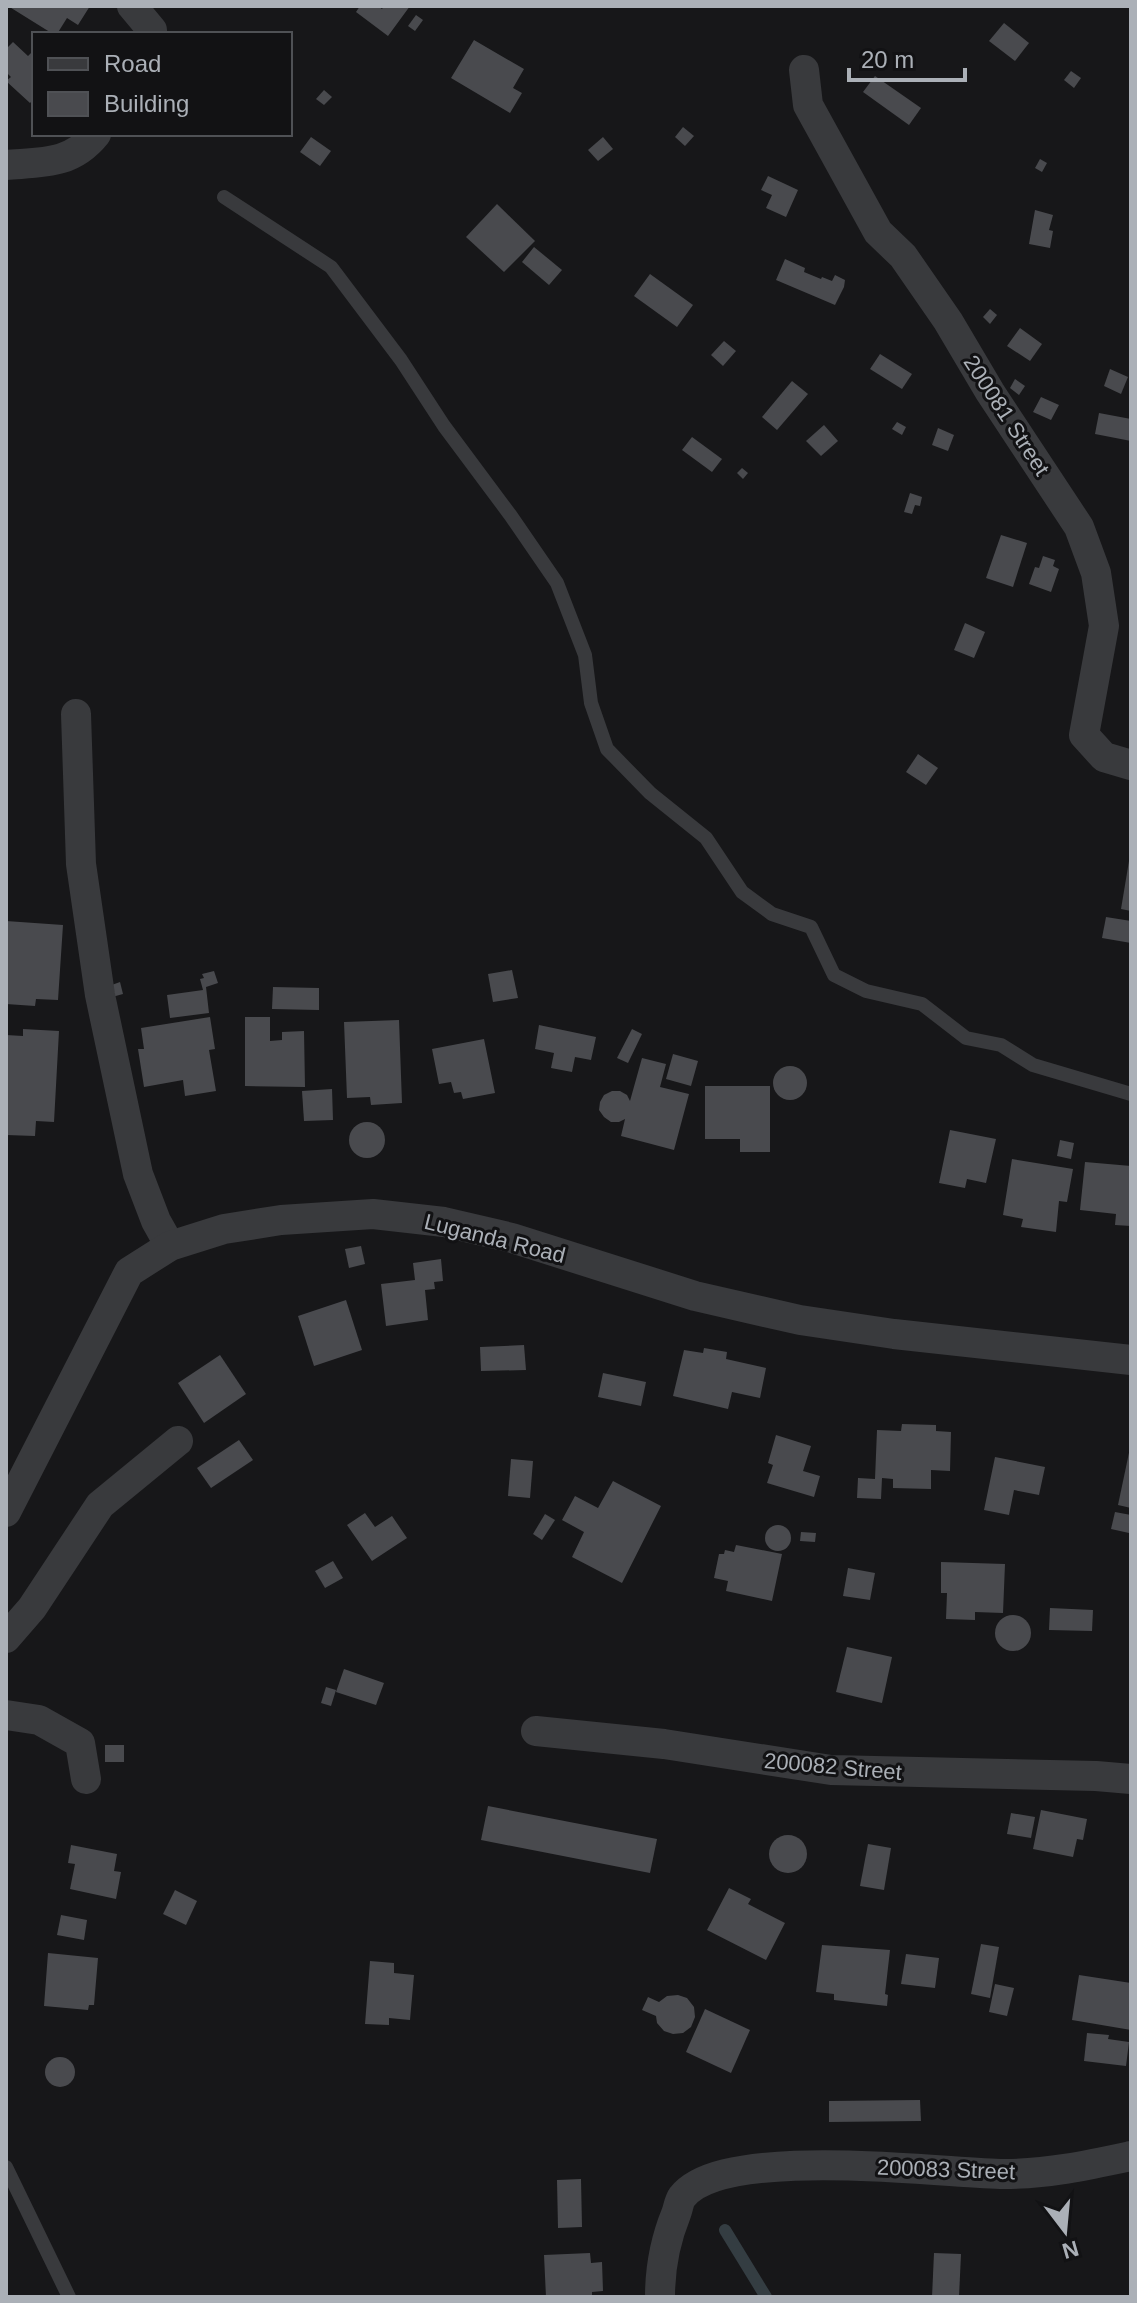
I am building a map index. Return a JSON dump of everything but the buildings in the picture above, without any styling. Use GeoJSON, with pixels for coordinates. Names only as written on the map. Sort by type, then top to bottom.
{"type":"FeatureCollection","features":[{"type":"Feature","properties":{"kind":"street"},"geometry":{"type":"LineString","coordinates":[[132,6],[152,32]]}},
{"type":"Feature","properties":{"kind":"street","name":"200081 Street"},"geometry":{"type":"LineString","coordinates":[[804,70],[808,105],[878,232],[903,256],[948,321],[990,392],[1079,527],[1096,573],[1104,626],[1084,735],[1104,757],[1131,765]]}},
{"type":"Feature","properties":{"kind":"street"},"geometry":{"type":"LineString","coordinates":[[6,165],[53,162],[74,154],[94,136]]}},
{"type":"Feature","properties":{"kind":"street"},"geometry":{"type":"LineString","coordinates":[[76,714],[81,864],[100,995],[138,1174],[156,1221],[170,1246]]}},
{"type":"Feature","properties":{"kind":"street","name":"Luganda Road"},"geometry":{"type":"LineString","coordinates":[[6,1512],[129,1272],[170,1246],[224,1229],[281,1220],[373,1214],[444,1222],[512,1238],[695,1296],[800,1320],[894,1334],[1131,1360]]}},
{"type":"Feature","properties":{"kind":"street"},"geometry":{"type":"LineString","coordinates":[[6,1638],[32,1608],[100,1505],[178,1441]]}},
{"type":"Feature","properties":{"kind":"street"},"geometry":{"type":"LineString","coordinates":[[6,1715],[39,1720],[80,1743],[86,1779]]}},
{"type":"Feature","properties":{"kind":"street","name":"200082 Street"},"geometry":{"type":"LineString","coordinates":[[536,1731],[664,1744],[831,1770],[1131,1779]]}},
{"type":"Feature","properties":{"kind":"street","name":"200083 Street"},"geometry":{"type":"LineString","coordinates":[[660,2297],[660,2273],[668,2233],[682,2197],[701,2182],[728,2173],[793,2165],[841,2165],[1006,2174],[1065,2171],[1131,2156]]}},
{"type":"Feature","properties":{"kind":"lane"},"geometry":{"type":"LineString","coordinates":[[224,197],[331,267],[401,360],[444,426],[557,583],[585,655],[591,703],[607,749],[650,793],[706,838],[742,892],[772,914],[811,927],[834,975],[866,991],[922,1004],[966,1038],[1001,1045],[1033,1065],[1131,1094]]}},
{"type":"Feature","properties":{"kind":"lane"},"geometry":{"type":"LineString","coordinates":[[6,2167],[69,2297]]}},
{"type":"Feature","properties":{"kind":"waterway"},"geometry":{"type":"LineString","coordinates":[[725,2230],[766,2297]]}}]}
